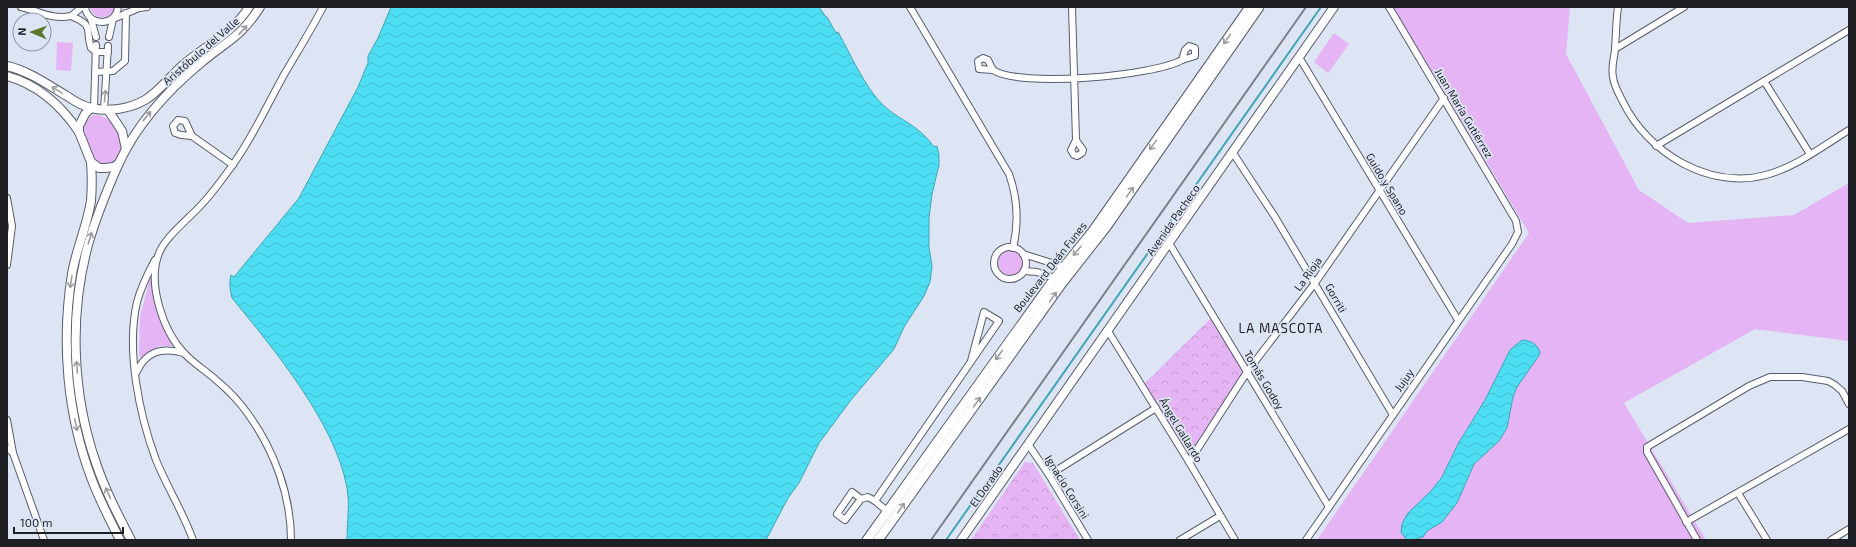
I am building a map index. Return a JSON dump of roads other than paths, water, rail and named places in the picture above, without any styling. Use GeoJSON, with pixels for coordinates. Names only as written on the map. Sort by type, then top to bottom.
{"type":"FeatureCollection","features":[{"type":"Feature","properties":{"kind":"main road","name":"Boulevard Deán Funes"},"geometry":{"type":"LineString","coordinates":[[878,540],[1062,283],[1067,270],[1093,231],[1250,7]]}},
{"type":"Feature","properties":{"kind":"main road","name":"Boulevard Deán Funes"},"geometry":{"type":"LineString","coordinates":[[867,540],[1055,278],[1067,270],[1106,227],[1259,7]]}},
{"type":"Feature","properties":{"kind":"street"},"geometry":{"type":"LineString","coordinates":[[21,7],[52,17],[63,18],[71,16],[84,7],[91,18],[96,37]]}},
{"type":"Feature","properties":{"kind":"street"},"geometry":{"type":"LineString","coordinates":[[109,37],[113,19],[116,15],[118,7]]}},
{"type":"Feature","properties":{"kind":"street"},"geometry":{"type":"LineString","coordinates":[[91,18],[99,22],[109,21],[136,8],[147,7]]}},
{"type":"Feature","properties":{"kind":"street","name":"Aristóbulo del Valle"},"geometry":{"type":"LineString","coordinates":[[106,110],[126,108],[145,100],[199,51],[225,34],[249,7]]}},
{"type":"Feature","properties":{"kind":"street","name":"Aristóbulo del Valle"},"geometry":{"type":"LineString","coordinates":[[126,149],[140,126],[160,101],[198,65],[243,31],[260,7]]}},
{"type":"Feature","properties":{"kind":"street"},"geometry":{"type":"LineString","coordinates":[[193,540],[156,460],[140,404],[135,373],[134,324],[138,301],[148,273],[168,240],[203,204],[233,165],[251,137],[323,7]]}},
{"type":"Feature","properties":{"kind":"street"},"geometry":{"type":"LineString","coordinates":[[910,7],[1009,174],[1017,202],[1017,233],[1013,248]]}},
{"type":"Feature","properties":{"kind":"street"},"geometry":{"type":"LineString","coordinates":[[1072,7],[1076,140]]}},
{"type":"Feature","properties":{"kind":"street","name":"Avenida Pacheco"},"geometry":{"type":"LineString","coordinates":[[1028,444],[1334,7]]}},
{"type":"Feature","properties":{"kind":"street","name":"Juan María Gutiérrez"},"geometry":{"type":"LineString","coordinates":[[1389,7],[1516,221],[1518,232]]}},
{"type":"Feature","properties":{"kind":"street"},"geometry":{"type":"LineString","coordinates":[[1618,7],[1613,77],[1616,89],[1637,125],[1656,146],[1687,166],[1705,173],[1734,178],[1751,178],[1782,171],[1849,130]]}},
{"type":"Feature","properties":{"kind":"street"},"geometry":{"type":"LineString","coordinates":[[1615,48],[1684,7]]}},
{"type":"Feature","properties":{"kind":"street"},"geometry":{"type":"LineString","coordinates":[[96,72],[107,72],[116,69],[125,61],[126,13]]}},
{"type":"Feature","properties":{"kind":"street"},"geometry":{"type":"LineString","coordinates":[[71,16],[85,23],[88,28],[90,47],[96,49],[108,49],[106,110],[122,131],[126,149],[102,202],[85,260],[78,300],[76,355],[81,398],[89,442],[107,491],[131,540]]}},
{"type":"Feature","properties":{"kind":"street"},"geometry":{"type":"LineString","coordinates":[[85,23],[91,18]]}},
{"type":"Feature","properties":{"kind":"street"},"geometry":{"type":"LineString","coordinates":[[1656,146],[1849,30]]}},
{"type":"Feature","properties":{"kind":"street"},"geometry":{"type":"LineString","coordinates":[[79,132],[81,119],[93,108],[96,49]]}},
{"type":"Feature","properties":{"kind":"street","name":"Guido y Spano"},"geometry":{"type":"LineString","coordinates":[[1299,57],[1458,320]]}},
{"type":"Feature","properties":{"kind":"street"},"geometry":{"type":"LineString","coordinates":[[993,70],[1011,76],[1075,78],[1154,69],[1182,60]]}},
{"type":"Feature","properties":{"kind":"street"},"geometry":{"type":"LineString","coordinates":[[7,66],[33,76],[76,102],[93,108],[106,110]]}},
{"type":"Feature","properties":{"kind":"street"},"geometry":{"type":"LineString","coordinates":[[7,76],[27,83],[47,96],[64,111],[79,132],[91,162],[90,202],[78,246],[70,291],[67,338],[68,375],[74,413],[85,458],[98,496],[120,540]]}},
{"type":"Feature","properties":{"kind":"street"},"geometry":{"type":"LineString","coordinates":[[1764,81],[1810,154]]}},
{"type":"Feature","properties":{"kind":"street","name":"La Rioja"},"geometry":{"type":"LineString","coordinates":[[1189,462],[1247,372],[1315,283],[1444,98]]}},
{"type":"Feature","properties":{"kind":"street"},"geometry":{"type":"LineString","coordinates":[[192,136],[233,165]]}},
{"type":"Feature","properties":{"kind":"street","name":"Gorriti"},"geometry":{"type":"LineString","coordinates":[[1233,153],[1275,217],[1393,415]]}},
{"type":"Feature","properties":{"kind":"street"},"geometry":{"type":"LineString","coordinates":[[91,162],[99,168],[114,167],[119,163]]}},
{"type":"Feature","properties":{"kind":"street"},"geometry":{"type":"LineString","coordinates":[[7,198],[12,226],[7,265]]}},
{"type":"Feature","properties":{"kind":"street","name":"Jujuy"},"geometry":{"type":"LineString","coordinates":[[1306,540],[1512,244],[1518,232]]}},
{"type":"Feature","properties":{"kind":"street","name":"Tomás Godoy"},"geometry":{"type":"LineString","coordinates":[[1169,244],[1329,507]]}},
{"type":"Feature","properties":{"kind":"street"},"geometry":{"type":"LineString","coordinates":[[1023,254],[1026,262],[1024,271],[1016,278],[1010,280],[1005,279],[996,273],[993,262],[995,257],[1002,249],[1013,248],[1023,254],[1067,270]]}},
{"type":"Feature","properties":{"kind":"street"},"geometry":{"type":"LineString","coordinates":[[158,255],[155,273],[158,303],[172,336],[184,353],[216,380],[232,396],[247,413],[262,436],[274,460],[282,483],[288,506],[291,540]]}},
{"type":"Feature","properties":{"kind":"street"},"geometry":{"type":"LineString","coordinates":[[1024,271],[1037,272],[1055,278],[1062,283]]}},
{"type":"Feature","properties":{"kind":"street"},"geometry":{"type":"LineString","coordinates":[[875,500],[971,361],[999,320],[984,312],[971,361]]}},
{"type":"Feature","properties":{"kind":"street","name":"Ángel Gallardo"},"geometry":{"type":"LineString","coordinates":[[1108,331],[1235,540]]}},
{"type":"Feature","properties":{"kind":"street"},"geometry":{"type":"LineString","coordinates":[[135,373],[140,364],[150,354],[167,350],[184,353]]}},
{"type":"Feature","properties":{"kind":"street"},"geometry":{"type":"LineString","coordinates":[[1697,540],[1647,452],[1647,447],[1749,386],[1770,377],[1802,377],[1828,381],[1842,391],[1849,404]]}},
{"type":"Feature","properties":{"kind":"street"},"geometry":{"type":"LineString","coordinates":[[1049,474],[1156,408]]}},
{"type":"Feature","properties":{"kind":"street"},"geometry":{"type":"LineString","coordinates":[[7,420],[13,453],[44,540]]}},
{"type":"Feature","properties":{"kind":"street"},"geometry":{"type":"LineString","coordinates":[[1686,522],[1849,429]]}},
{"type":"Feature","properties":{"kind":"street","name":"Ignacio Corsini"},"geometry":{"type":"LineString","coordinates":[[1028,444],[1049,474],[1088,540]]}},
{"type":"Feature","properties":{"kind":"street","name":"El Dorado"},"geometry":{"type":"LineString","coordinates":[[961,540],[1028,444]]}},
{"type":"Feature","properties":{"kind":"street"},"geometry":{"type":"LineString","coordinates":[[7,448],[13,453]]}},
{"type":"Feature","properties":{"kind":"street"},"geometry":{"type":"LineString","coordinates":[[861,499],[852,492],[837,514],[845,520],[861,499],[868,497],[875,500],[887,511]]}},
{"type":"Feature","properties":{"kind":"street"},"geometry":{"type":"LineString","coordinates":[[1738,493],[1767,540]]}},
{"type":"Feature","properties":{"kind":"street"},"geometry":{"type":"LineString","coordinates":[[1180,540],[1220,516]]}},
{"type":"Feature","properties":{"kind":"street"},"geometry":{"type":"LineString","coordinates":[[1831,540],[1849,529]]}},
{"type":"Feature","properties":{"kind":"water"},"geometry":{"type":"Polygon","coordinates":[[[391,7],[819,7],[827,17],[836,33],[838,32],[858,70],[876,98],[889,110],[922,133],[934,147],[937,146],[939,165],[932,194],[929,218],[929,247],[932,266],[930,282],[924,296],[904,327],[894,349],[851,400],[819,443],[799,483],[788,498],[766,540],[347,540],[347,488],[341,464],[330,438],[317,413],[284,363],[232,298],[230,281],[231,275],[234,277],[299,198],[358,87],[368,63],[368,56],[378,38],[391,7]]]}},
{"type":"Feature","properties":{"kind":"water"},"geometry":{"type":"Polygon","coordinates":[[[1522,340],[1534,344],[1538,348],[1540,354],[1517,387],[1513,397],[1507,428],[1499,441],[1474,464],[1457,503],[1442,522],[1427,531],[1423,537],[1407,540],[1401,532],[1402,524],[1408,513],[1431,491],[1442,477],[1458,444],[1485,400],[1510,350],[1522,340]]]}},
{"type":"Feature","properties":{"kind":"waterway"},"geometry":{"type":"LineString","coordinates":[[946,540],[1321,7]]}},
{"type":"Feature","properties":{"kind":"railway"},"geometry":{"type":"LineString","coordinates":[[931,540],[1306,7]]}},
{"type":"Feature","properties":{"kind":"district","name":"LA MASCOTA"},"geometry":{"type":"Point","coordinates":[1281,328]}}]}
